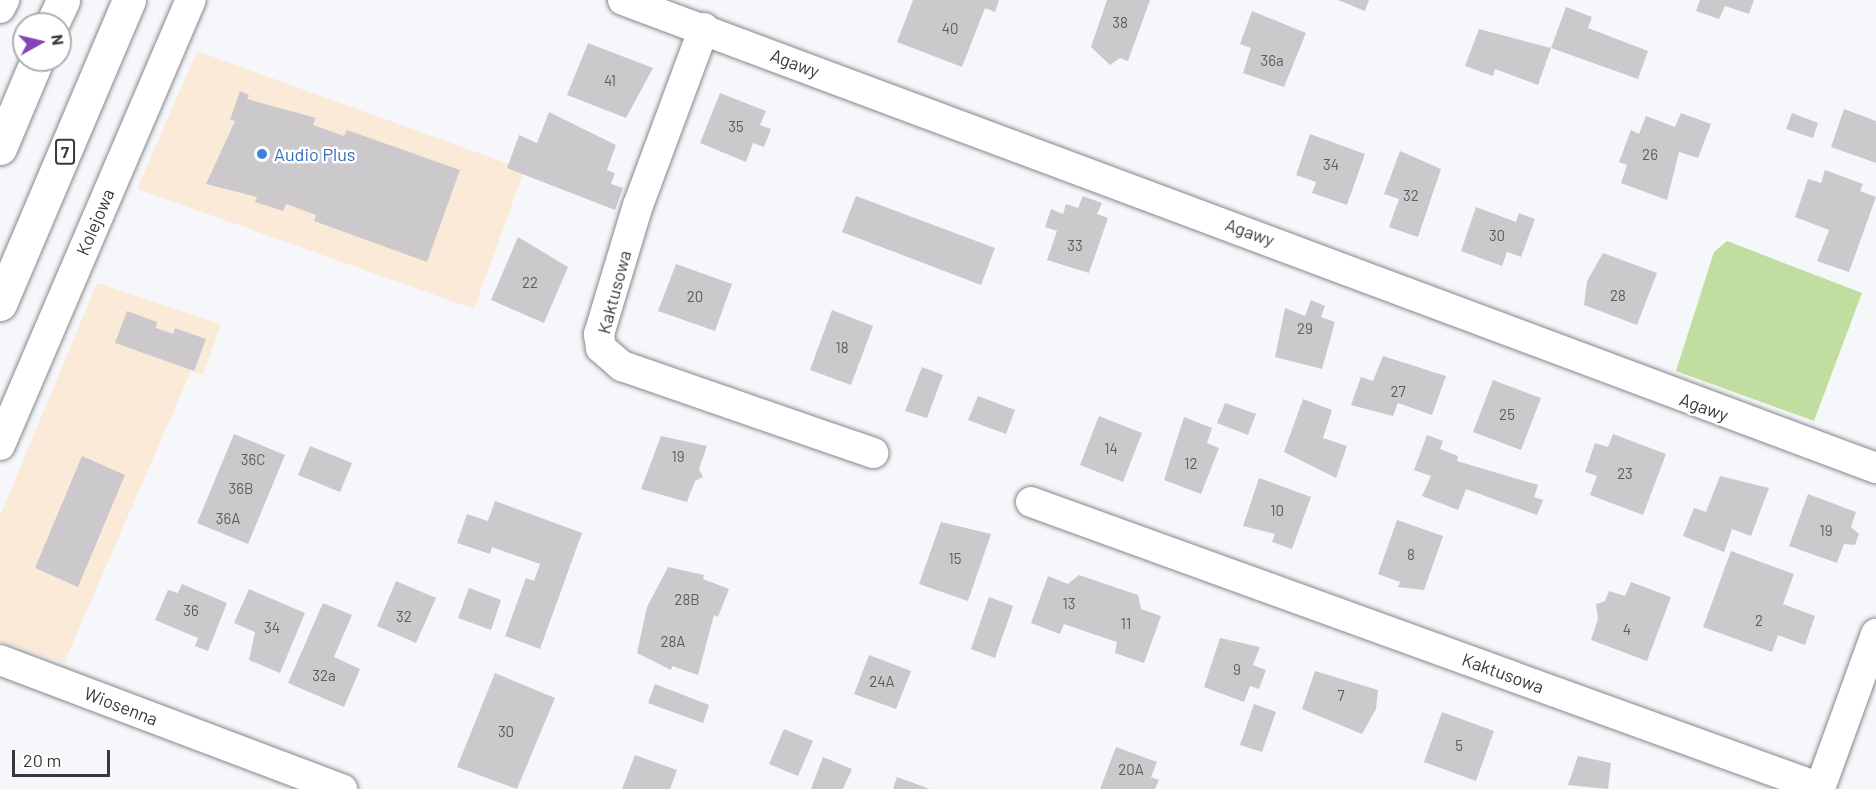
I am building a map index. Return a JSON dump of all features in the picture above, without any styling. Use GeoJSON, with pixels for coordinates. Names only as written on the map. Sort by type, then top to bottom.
{"type":"FeatureCollection","features":[{"type":"Feature","properties":{"kind":"highway","name":"7"},"geometry":{"type":"LineString","coordinates":[[0,304],[129,0]]}},
{"type":"Feature","properties":{"kind":"highway"},"geometry":{"type":"LineString","coordinates":[[0,148],[32,72]]}},
{"type":"Feature","properties":{"kind":"street"},"geometry":{"type":"LineString","coordinates":[[0,8],[4,0]]}},
{"type":"Feature","properties":{"kind":"street","name":"Kolejowa"},"geometry":{"type":"LineString","coordinates":[[0,445],[191,0]]}},
{"type":"Feature","properties":{"kind":"street","name":"Agawy"},"geometry":{"type":"LineString","coordinates":[[623,0],[704,28],[1876,468]]}},
{"type":"Feature","properties":{"kind":"street","name":"Kaktusowa"},"geometry":{"type":"LineString","coordinates":[[704,28],[638,205],[600,334],[602,348],[622,366],[873,453]]}},
{"type":"Feature","properties":{"kind":"street","name":"Kaktusowa"},"geometry":{"type":"LineString","coordinates":[[1031,502],[1820,788],[1876,634]]}},
{"type":"Feature","properties":{"kind":"street","name":"Wiosenna"},"geometry":{"type":"LineString","coordinates":[[0,660],[342,789]]}},
{"type":"Feature","properties":{"kind":"shaded area"},"geometry":{"type":"Polygon","coordinates":[[[197,51],[509,164],[508,169],[523,174],[474,309],[137,189],[197,51]]]}},
{"type":"Feature","properties":{"kind":"shaded area"},"geometry":{"type":"Polygon","coordinates":[[[97,283],[221,324],[203,375],[191,371],[64,663],[0,641],[0,516],[97,283]]]}},
{"type":"Feature","properties":{"kind":"green space"},"geometry":{"type":"Polygon","coordinates":[[[1727,241],[1862,293],[1814,421],[1676,371],[1714,252],[1727,241]]]}},
{"type":"Feature","properties":{"kind":"building"},"geometry":{"type":"Polygon","coordinates":[[[913,0],[999,0],[995,12],[985,8],[962,67],[897,42],[913,0]]]}},
{"type":"Feature","properties":{"kind":"building"},"geometry":{"type":"Polygon","coordinates":[[[1107,0],[1150,0],[1128,61],[1120,58],[1110,65],[1091,47],[1107,0]]]}},
{"type":"Feature","properties":{"kind":"building"},"geometry":{"type":"Polygon","coordinates":[[[1338,0],[1369,0],[1365,11],[1338,0]]]}},
{"type":"Feature","properties":{"kind":"building"},"geometry":{"type":"Polygon","coordinates":[[[1700,0],[1754,0],[1749,14],[1725,6],[1719,19],[1696,11],[1700,0]]]}},
{"type":"Feature","properties":{"kind":"building"},"geometry":{"type":"Polygon","coordinates":[[[1566,7],[1592,17],[1588,28],[1648,51],[1638,79],[1551,48],[1566,7]]]}},
{"type":"Feature","properties":{"kind":"building"},"geometry":{"type":"Polygon","coordinates":[[[1252,11],[1306,33],[1284,87],[1243,73],[1251,48],[1240,44],[1252,11]]]}},
{"type":"Feature","properties":{"kind":"building"},"geometry":{"type":"Polygon","coordinates":[[[1479,29],[1551,48],[1538,85],[1495,69],[1493,76],[1465,66],[1479,29]]]}},
{"type":"Feature","properties":{"kind":"building"},"geometry":{"type":"Polygon","coordinates":[[[588,43],[653,68],[626,118],[567,95],[588,43]]]}},
{"type":"Feature","properties":{"kind":"building"},"geometry":{"type":"Polygon","coordinates":[[[240,91],[249,95],[247,99],[316,118],[313,125],[344,136],[347,130],[460,170],[427,262],[314,221],[316,215],[286,204],[283,211],[255,202],[257,197],[206,184],[235,121],[230,120],[240,91]]]}},
{"type":"Feature","properties":{"kind":"building"},"geometry":{"type":"Polygon","coordinates":[[[720,93],[766,111],[760,125],[771,129],[764,147],[753,143],[746,162],[700,143],[720,93]]]}},
{"type":"Feature","properties":{"kind":"building"},"geometry":{"type":"Polygon","coordinates":[[[1844,109],[1876,121],[1876,163],[1831,147],[1844,109]]]}},
{"type":"Feature","properties":{"kind":"building"},"geometry":{"type":"Polygon","coordinates":[[[549,112],[616,145],[607,170],[615,173],[611,184],[623,188],[615,210],[507,168],[519,135],[537,143],[549,112]]]}},
{"type":"Feature","properties":{"kind":"building"},"geometry":{"type":"Polygon","coordinates":[[[1681,113],[1711,124],[1698,158],[1679,152],[1667,200],[1621,183],[1627,165],[1619,162],[1631,130],[1639,134],[1646,116],[1675,127],[1681,113]]]}},
{"type":"Feature","properties":{"kind":"building"},"geometry":{"type":"Polygon","coordinates":[[[1792,113],[1818,123],[1813,138],[1786,129],[1792,113]]]}},
{"type":"Feature","properties":{"kind":"building"},"geometry":{"type":"Polygon","coordinates":[[[1310,134],[1365,154],[1347,205],[1312,193],[1316,182],[1296,175],[1310,134]]]}},
{"type":"Feature","properties":{"kind":"building"},"geometry":{"type":"Polygon","coordinates":[[[1400,151],[1441,169],[1418,237],[1389,227],[1399,199],[1384,194],[1400,151]]]}},
{"type":"Feature","properties":{"kind":"building"},"geometry":{"type":"Polygon","coordinates":[[[1825,170],[1863,184],[1860,191],[1876,197],[1849,272],[1817,261],[1829,230],[1795,217],[1808,179],[1821,183],[1825,170]]]}},
{"type":"Feature","properties":{"kind":"building"},"geometry":{"type":"Polygon","coordinates":[[[856,196],[995,248],[981,285],[842,232],[856,196]]]}},
{"type":"Feature","properties":{"kind":"building"},"geometry":{"type":"Polygon","coordinates":[[[1083,196],[1102,203],[1097,214],[1108,218],[1089,273],[1047,260],[1057,231],[1045,227],[1051,209],[1063,214],[1066,204],[1078,208],[1083,196]]]}},
{"type":"Feature","properties":{"kind":"building"},"geometry":{"type":"Polygon","coordinates":[[[1476,207],[1516,222],[1519,213],[1535,219],[1521,257],[1507,252],[1502,266],[1461,251],[1476,207]]]}},
{"type":"Feature","properties":{"kind":"building"},"geometry":{"type":"Polygon","coordinates":[[[518,237],[568,267],[544,323],[491,300],[518,237]]]}},
{"type":"Feature","properties":{"kind":"building"},"geometry":{"type":"Polygon","coordinates":[[[1603,253],[1657,273],[1637,325],[1584,305],[1587,281],[1603,253]]]}},
{"type":"Feature","properties":{"kind":"building"},"geometry":{"type":"Polygon","coordinates":[[[676,264],[732,284],[715,331],[658,311],[676,264]]]}},
{"type":"Feature","properties":{"kind":"building"},"geometry":{"type":"Polygon","coordinates":[[[1311,300],[1325,306],[1321,317],[1335,322],[1322,369],[1275,357],[1285,308],[1305,316],[1311,300]]]}},
{"type":"Feature","properties":{"kind":"building"},"geometry":{"type":"Polygon","coordinates":[[[832,310],[873,326],[851,385],[810,370],[832,310]]]}},
{"type":"Feature","properties":{"kind":"building"},"geometry":{"type":"Polygon","coordinates":[[[127,311],[157,322],[156,328],[173,334],[175,328],[206,339],[194,371],[115,343],[127,311]]]}},
{"type":"Feature","properties":{"kind":"building"},"geometry":{"type":"Polygon","coordinates":[[[1383,356],[1446,376],[1432,415],[1398,403],[1393,416],[1351,405],[1361,377],[1373,381],[1383,356]]]}},
{"type":"Feature","properties":{"kind":"building"},"geometry":{"type":"Polygon","coordinates":[[[922,367],[943,375],[927,418],[905,411],[922,367]]]}},
{"type":"Feature","properties":{"kind":"building"},"geometry":{"type":"Polygon","coordinates":[[[1493,380],[1541,398],[1521,450],[1473,432],[1493,380]]]}},
{"type":"Feature","properties":{"kind":"building"},"geometry":{"type":"Polygon","coordinates":[[[978,396],[1015,410],[1006,434],[968,420],[978,396]]]}},
{"type":"Feature","properties":{"kind":"building"},"geometry":{"type":"Polygon","coordinates":[[[1303,399],[1332,410],[1323,438],[1347,446],[1336,478],[1284,452],[1303,399]]]}},
{"type":"Feature","properties":{"kind":"building"},"geometry":{"type":"Polygon","coordinates":[[[1225,403],[1256,414],[1248,435],[1217,423],[1225,403]]]}},
{"type":"Feature","properties":{"kind":"building"},"geometry":{"type":"Polygon","coordinates":[[[1099,416],[1142,433],[1123,482],[1080,465],[1099,416]]]}},
{"type":"Feature","properties":{"kind":"building"},"geometry":{"type":"Polygon","coordinates":[[[1184,417],[1212,428],[1207,443],[1219,448],[1201,494],[1164,480],[1184,417]]]}},
{"type":"Feature","properties":{"kind":"building"},"geometry":{"type":"Polygon","coordinates":[[[234,434],[285,455],[248,544],[197,523],[234,434]]]}},
{"type":"Feature","properties":{"kind":"building"},"geometry":{"type":"Polygon","coordinates":[[[1613,434],[1666,454],[1643,515],[1590,495],[1597,476],[1585,472],[1595,443],[1608,447],[1613,434]]]}},
{"type":"Feature","properties":{"kind":"building"},"geometry":{"type":"Polygon","coordinates":[[[1427,435],[1443,441],[1440,449],[1458,456],[1457,461],[1538,485],[1534,497],[1543,500],[1537,515],[1466,489],[1458,510],[1422,496],[1431,476],[1414,470],[1427,435]]]}},
{"type":"Feature","properties":{"kind":"building"},"geometry":{"type":"Polygon","coordinates":[[[661,436],[707,446],[699,469],[703,477],[695,481],[687,502],[641,489],[661,436]]]}},
{"type":"Feature","properties":{"kind":"building"},"geometry":{"type":"Polygon","coordinates":[[[310,446],[352,463],[340,492],[298,475],[310,446]]]}},
{"type":"Feature","properties":{"kind":"building"},"geometry":{"type":"Polygon","coordinates":[[[82,456],[125,475],[78,587],[35,568],[82,456]]]}},
{"type":"Feature","properties":{"kind":"building"},"geometry":{"type":"Polygon","coordinates":[[[1720,476],[1769,488],[1751,536],[1732,529],[1724,552],[1683,536],[1694,508],[1706,512],[1720,476]]]}},
{"type":"Feature","properties":{"kind":"building"},"geometry":{"type":"Polygon","coordinates":[[[1259,478],[1311,497],[1292,549],[1272,542],[1275,534],[1243,526],[1259,478]]]}},
{"type":"Feature","properties":{"kind":"building"},"geometry":{"type":"Polygon","coordinates":[[[1808,494],[1856,512],[1851,527],[1859,534],[1855,545],[1844,544],[1837,563],[1789,546],[1808,494]]]}},
{"type":"Feature","properties":{"kind":"building"},"geometry":{"type":"Polygon","coordinates":[[[495,501],[582,533],[540,649],[505,636],[526,578],[534,581],[540,564],[492,547],[490,554],[457,543],[467,514],[488,521],[495,501]]]}},
{"type":"Feature","properties":{"kind":"building"},"geometry":{"type":"Polygon","coordinates":[[[1397,520],[1443,536],[1424,590],[1398,587],[1400,582],[1378,574],[1397,520]]]}},
{"type":"Feature","properties":{"kind":"building"},"geometry":{"type":"Polygon","coordinates":[[[941,522],[991,534],[968,601],[919,584],[941,522]]]}},
{"type":"Feature","properties":{"kind":"building"},"geometry":{"type":"Polygon","coordinates":[[[1731,551],[1794,574],[1783,604],[1815,616],[1805,645],[1778,635],[1772,652],[1703,627],[1731,551]]]}},
{"type":"Feature","properties":{"kind":"building"},"geometry":{"type":"Polygon","coordinates":[[[668,567],[704,575],[703,579],[729,589],[718,617],[714,615],[698,675],[672,666],[671,670],[637,653],[647,607],[668,567]]]}},
{"type":"Feature","properties":{"kind":"building"},"geometry":{"type":"Polygon","coordinates":[[[1079,575],[1138,595],[1141,609],[1161,616],[1144,663],[1115,653],[1117,642],[1064,624],[1060,634],[1031,623],[1048,576],[1068,584],[1079,575]]]}},
{"type":"Feature","properties":{"kind":"building"},"geometry":{"type":"Polygon","coordinates":[[[396,581],[436,598],[416,643],[377,626],[396,581]]]}},
{"type":"Feature","properties":{"kind":"building"},"geometry":{"type":"Polygon","coordinates":[[[1631,582],[1671,597],[1647,661],[1591,640],[1598,619],[1596,604],[1605,601],[1609,591],[1625,596],[1631,582]]]}},
{"type":"Feature","properties":{"kind":"building"},"geometry":{"type":"Polygon","coordinates":[[[182,584],[227,603],[208,651],[195,646],[198,638],[155,620],[168,590],[178,593],[182,584]]]}},
{"type":"Feature","properties":{"kind":"building"},"geometry":{"type":"Polygon","coordinates":[[[469,588],[501,600],[491,630],[458,618],[469,588]]]}},
{"type":"Feature","properties":{"kind":"building"},"geometry":{"type":"Polygon","coordinates":[[[249,589],[305,613],[280,673],[249,660],[255,632],[234,623],[249,589]]]}},
{"type":"Feature","properties":{"kind":"building"},"geometry":{"type":"Polygon","coordinates":[[[989,597],[1013,606],[995,658],[971,649],[989,597]]]}},
{"type":"Feature","properties":{"kind":"building"},"geometry":{"type":"Polygon","coordinates":[[[323,603],[352,615],[334,657],[360,669],[344,707],[288,683],[323,603]]]}},
{"type":"Feature","properties":{"kind":"building"},"geometry":{"type":"Polygon","coordinates":[[[1220,638],[1260,647],[1253,665],[1266,670],[1259,689],[1250,686],[1244,702],[1204,687],[1220,638]]]}},
{"type":"Feature","properties":{"kind":"building"},"geometry":{"type":"Polygon","coordinates":[[[869,655],[911,671],[896,709],[854,694],[869,655]]]}},
{"type":"Feature","properties":{"kind":"building"},"geometry":{"type":"Polygon","coordinates":[[[1315,671],[1378,690],[1376,709],[1362,734],[1302,709],[1315,671]]]}},
{"type":"Feature","properties":{"kind":"building"},"geometry":{"type":"Polygon","coordinates":[[[495,673],[555,698],[517,789],[457,767],[495,673]]]}},
{"type":"Feature","properties":{"kind":"building"},"geometry":{"type":"Polygon","coordinates":[[[655,684],[709,705],[703,723],[648,703],[655,684]]]}},
{"type":"Feature","properties":{"kind":"building"},"geometry":{"type":"Polygon","coordinates":[[[1254,704],[1276,712],[1262,752],[1240,745],[1254,704]]]}},
{"type":"Feature","properties":{"kind":"building"},"geometry":{"type":"Polygon","coordinates":[[[1442,712],[1494,731],[1476,781],[1424,762],[1442,712]]]}},
{"type":"Feature","properties":{"kind":"building"},"geometry":{"type":"Polygon","coordinates":[[[784,729],[813,741],[798,776],[769,764],[784,729]]]}},
{"type":"Feature","properties":{"kind":"building"},"geometry":{"type":"Polygon","coordinates":[[[1116,747],[1157,762],[1151,777],[1159,780],[1155,789],[1100,789],[1116,747]]]}},
{"type":"Feature","properties":{"kind":"building"},"geometry":{"type":"Polygon","coordinates":[[[635,755],[677,770],[670,789],[622,789],[635,755]]]}},
{"type":"Feature","properties":{"kind":"building"},"geometry":{"type":"Polygon","coordinates":[[[1578,756],[1611,763],[1608,789],[1568,785],[1578,756]]]}},
{"type":"Feature","properties":{"kind":"building"},"geometry":{"type":"Polygon","coordinates":[[[823,757],[852,769],[843,789],[811,789],[823,757]]]}},
{"type":"Feature","properties":{"kind":"building"},"geometry":{"type":"Polygon","coordinates":[[[897,777],[930,789],[893,789],[897,777]]]}},
{"type":"Feature","properties":{"kind":"place","name":"Audio Plus"},"geometry":{"type":"Point","coordinates":[262,154]}}]}
